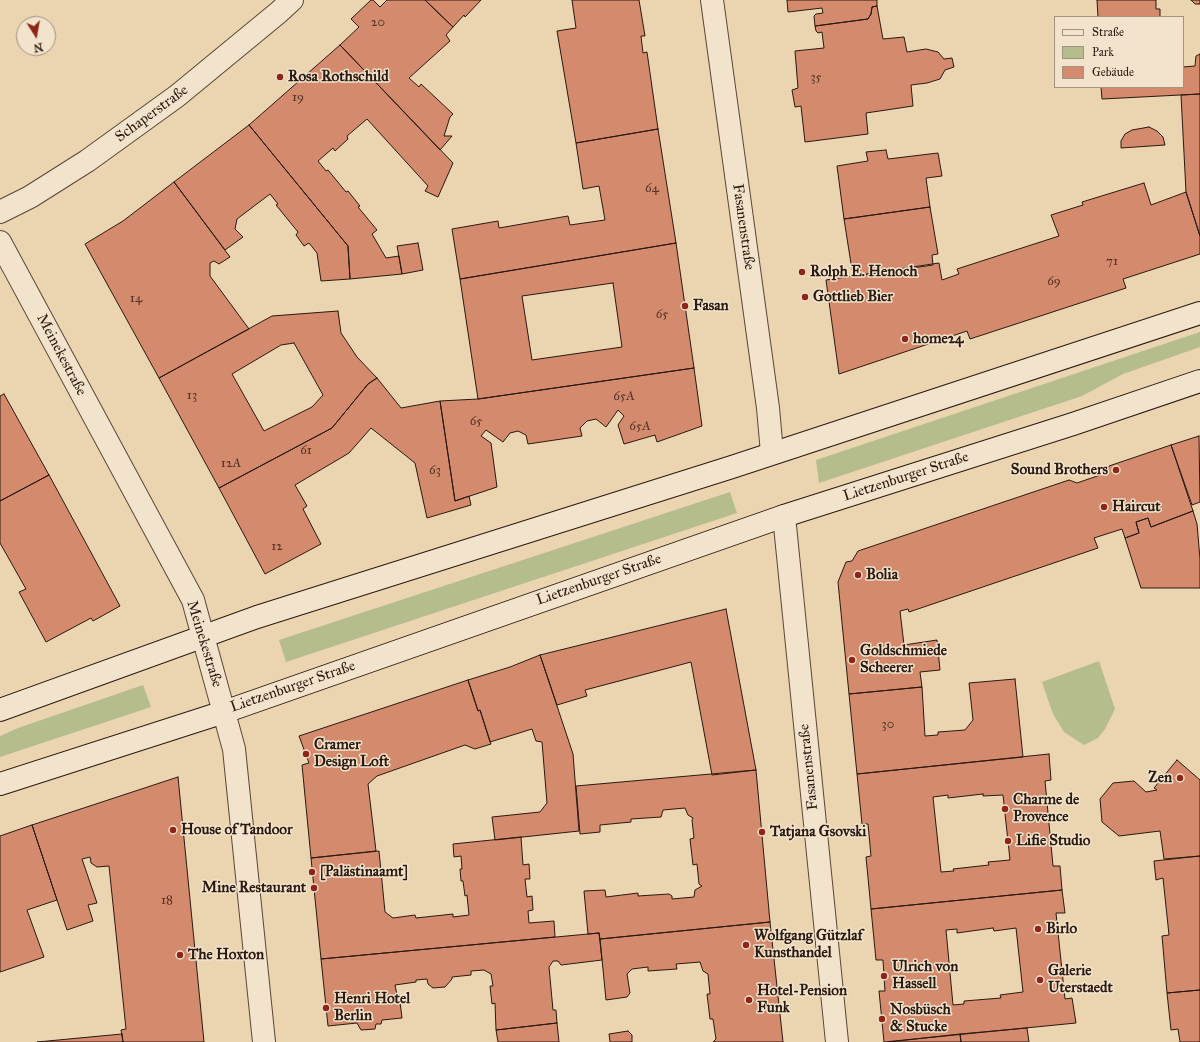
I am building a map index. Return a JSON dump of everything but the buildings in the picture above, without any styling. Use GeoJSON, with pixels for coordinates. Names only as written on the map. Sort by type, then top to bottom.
{"type":"FeatureCollection","features":[{"type":"Feature","properties":{"kind":"main road","name":"Schaperstraße"},"geometry":{"type":"LineString","coordinates":[[0,212],[30,196],[87,161],[177,96],[292,0]]}},
{"type":"Feature","properties":{"kind":"main road","name":"Fasanenstraße"},"geometry":{"type":"LineString","coordinates":[[712,0],[768,408],[772,453]]}},
{"type":"Feature","properties":{"kind":"main road","name":"Meinekestraße"},"geometry":{"type":"LineString","coordinates":[[0,242],[193,600],[234,749],[264,1042]]}},
{"type":"Feature","properties":{"kind":"main road"},"geometry":{"type":"LineString","coordinates":[[0,710],[264,616],[772,453],[1200,313]]}},
{"type":"Feature","properties":{"kind":"main road","name":"Lietzenburger Straße"},"geometry":{"type":"LineString","coordinates":[[0,784],[224,712],[784,516],[1073,424],[1200,381]]}},
{"type":"Feature","properties":{"kind":"main road","name":"Fasanenstraße"},"geometry":{"type":"LineString","coordinates":[[784,516],[837,1042]]}},
{"type":"Feature","properties":{"kind":"green space"},"geometry":{"type":"Polygon","coordinates":[[[1200,332],[1200,347],[1123,374],[1082,396],[819,483],[816,460],[1200,332]]]}},
{"type":"Feature","properties":{"kind":"green space"},"geometry":{"type":"Polygon","coordinates":[[[730,492],[737,513],[286,662],[279,640],[730,492]]]}},
{"type":"Feature","properties":{"kind":"green space"},"geometry":{"type":"Polygon","coordinates":[[[1099,661],[1115,709],[1105,729],[1098,738],[1084,745],[1064,732],[1053,714],[1042,682],[1099,661]]]}},
{"type":"Feature","properties":{"kind":"green space"},"geometry":{"type":"Polygon","coordinates":[[[143,685],[151,707],[0,757],[0,736],[18,728],[143,685]]]}},
{"type":"Feature","properties":{"kind":"place","name":"Rosa Rothschild"},"geometry":{"type":"Point","coordinates":[280,77]}},
{"type":"Feature","properties":{"kind":"place","name":"Rolph E. Henoch"},"geometry":{"type":"Point","coordinates":[802,272]}},
{"type":"Feature","properties":{"kind":"place","name":"Gottlieb Bier"},"geometry":{"type":"Point","coordinates":[805,297]}},
{"type":"Feature","properties":{"kind":"place","name":"Fasan"},"geometry":{"type":"Point","coordinates":[685,306]}},
{"type":"Feature","properties":{"kind":"place","name":"home24"},"geometry":{"type":"Point","coordinates":[905,339]}},
{"type":"Feature","properties":{"kind":"place","name":"Sound Brothers"},"geometry":{"type":"Point","coordinates":[1116,470]}},
{"type":"Feature","properties":{"kind":"place","name":"Haircut"},"geometry":{"type":"Point","coordinates":[1104,507]}},
{"type":"Feature","properties":{"kind":"place","name":"Bolia"},"geometry":{"type":"Point","coordinates":[858,575]}},
{"type":"Feature","properties":{"kind":"place","name":"Goldschmiede Scheerer"},"geometry":{"type":"Point","coordinates":[852,660]}},
{"type":"Feature","properties":{"kind":"place","name":"Cramer Design Loft"},"geometry":{"type":"Point","coordinates":[306,754]}},
{"type":"Feature","properties":{"kind":"place","name":"Zen"},"geometry":{"type":"Point","coordinates":[1180,778]}},
{"type":"Feature","properties":{"kind":"place","name":"Charme de Provence"},"geometry":{"type":"Point","coordinates":[1005,809]}},
{"type":"Feature","properties":{"kind":"place","name":"House of Tandoor"},"geometry":{"type":"Point","coordinates":[173,830]}},
{"type":"Feature","properties":{"kind":"place","name":"Tatjana Gsovski"},"geometry":{"type":"Point","coordinates":[762,832]}},
{"type":"Feature","properties":{"kind":"place","name":"Lifie Studio"},"geometry":{"type":"Point","coordinates":[1008,841]}},
{"type":"Feature","properties":{"kind":"place","name":"[Palästinaamt]"},"geometry":{"type":"Point","coordinates":[312,872]}},
{"type":"Feature","properties":{"kind":"place","name":"Mine Restaurant"},"geometry":{"type":"Point","coordinates":[314,888]}},
{"type":"Feature","properties":{"kind":"place","name":"Birlo"},"geometry":{"type":"Point","coordinates":[1038,929]}},
{"type":"Feature","properties":{"kind":"place","name":"Wolfgang Gützlaf Kunsthandel"},"geometry":{"type":"Point","coordinates":[746,945]}},
{"type":"Feature","properties":{"kind":"place","name":"The Hoxton"},"geometry":{"type":"Point","coordinates":[180,955]}},
{"type":"Feature","properties":{"kind":"place","name":"Ulrich von Hassell"},"geometry":{"type":"Point","coordinates":[884,976]}},
{"type":"Feature","properties":{"kind":"place","name":"Galerie Uterstaedt"},"geometry":{"type":"Point","coordinates":[1040,980]}},
{"type":"Feature","properties":{"kind":"place","name":"Hotel-Pension Funk"},"geometry":{"type":"Point","coordinates":[749,1000]}},
{"type":"Feature","properties":{"kind":"place","name":"Henri Hotel Berlin"},"geometry":{"type":"Point","coordinates":[326,1008]}},
{"type":"Feature","properties":{"kind":"place","name":"Nosbüsch & Stucke"},"geometry":{"type":"Point","coordinates":[882,1019]}}]}
